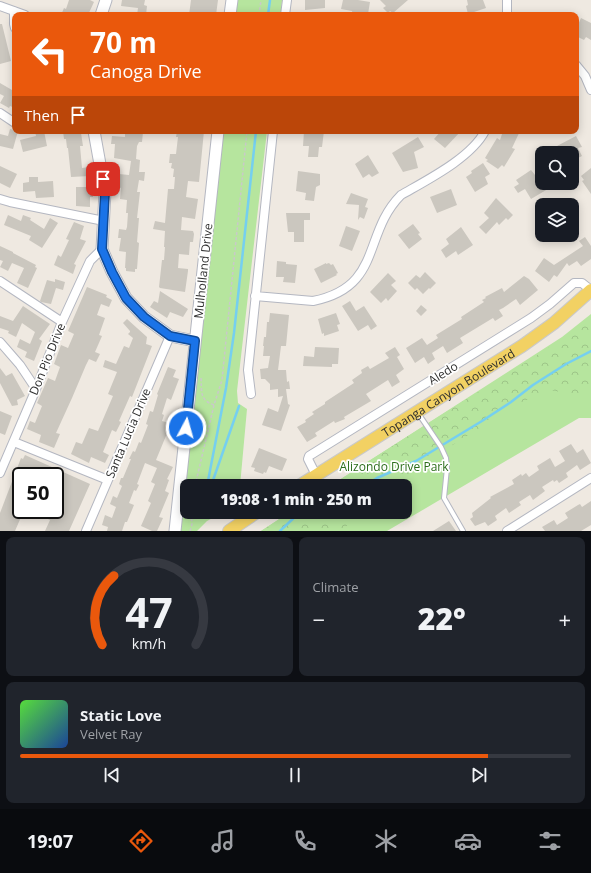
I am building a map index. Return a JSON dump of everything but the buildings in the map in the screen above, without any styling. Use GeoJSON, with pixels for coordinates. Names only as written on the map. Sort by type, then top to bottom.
{"type":"FeatureCollection","features":[{"type":"Feature","properties":{"kind":"main road"},"geometry":{"type":"LineString","coordinates":[[102,12],[106,0]]}},
{"type":"Feature","properties":{"kind":"main road"},"geometry":{"type":"LineString","coordinates":[[230,12],[232,0]]}},
{"type":"Feature","properties":{"kind":"main road"},"geometry":{"type":"LineString","coordinates":[[95,134],[105,192],[102,249],[112,272],[126,298],[144,317],[170,336],[195,341]]}},
{"type":"Feature","properties":{"kind":"main road","name":"Mulholland Drive"},"geometry":{"type":"LineString","coordinates":[[175,531],[218,134]]}},
{"type":"Feature","properties":{"kind":"main road","name":"Topanga Canyon Boulevard"},"geometry":{"type":"LineString","coordinates":[[310,479],[522,346],[554,323],[591,290]]}},
{"type":"Feature","properties":{"kind":"main road"},"geometry":{"type":"LineString","coordinates":[[229,531],[247,519]]}},
{"type":"Feature","properties":{"kind":"street"},"geometry":{"type":"LineString","coordinates":[[285,12],[286,0]]}},
{"type":"Feature","properties":{"kind":"street"},"geometry":{"type":"LineString","coordinates":[[507,0],[507,12]]}},
{"type":"Feature","properties":{"kind":"street"},"geometry":{"type":"LineString","coordinates":[[0,6],[14,11]]}},
{"type":"Feature","properties":{"kind":"street"},"geometry":{"type":"LineString","coordinates":[[579,69],[585,76],[591,90]]}},
{"type":"Feature","properties":{"kind":"street"},"geometry":{"type":"LineString","coordinates":[[0,113],[12,121]]}},
{"type":"Feature","properties":{"kind":"street"},"geometry":{"type":"LineString","coordinates":[[251,394],[248,370],[273,134]]}},
{"type":"Feature","properties":{"kind":"street"},"geometry":{"type":"LineString","coordinates":[[255,296],[313,301],[323,299],[346,288],[355,281],[363,271],[387,212],[401,195],[454,163],[469,151],[483,134]]}},
{"type":"Feature","properties":{"kind":"street"},"geometry":{"type":"LineString","coordinates":[[0,198],[10,202],[104,221]]}},
{"type":"Feature","properties":{"kind":"street","name":"Don Pio Drive"},"geometry":{"type":"LineString","coordinates":[[0,473],[36,389],[62,322],[90,261],[102,249]]}},
{"type":"Feature","properties":{"kind":"street"},"geometry":{"type":"LineString","coordinates":[[0,281],[62,322]]}},
{"type":"Feature","properties":{"kind":"street","name":"Aledo"},"geometry":{"type":"LineString","coordinates":[[316,475],[308,459],[310,456],[531,318],[574,284],[582,283],[591,290]]}},
{"type":"Feature","properties":{"kind":"street","name":"Santa Lucia Drive"},"geometry":{"type":"LineString","coordinates":[[86,531],[170,336]]}},
{"type":"Feature","properties":{"kind":"street"},"geometry":{"type":"LineString","coordinates":[[0,342],[20,365],[36,389]]}},
{"type":"Feature","properties":{"kind":"street"},"geometry":{"type":"LineString","coordinates":[[14,442],[108,480]]}},
{"type":"Feature","properties":{"kind":"street"},"geometry":{"type":"LineString","coordinates":[[507,531],[591,478]]}},
{"type":"Feature","properties":{"kind":"lane"},"geometry":{"type":"LineString","coordinates":[[417,412],[446,458],[447,468],[444,498],[463,531]]}},
{"type":"Feature","properties":{"kind":"path"},"geometry":{"type":"LineString","coordinates":[[259,12],[261,0]]}},
{"type":"Feature","properties":{"kind":"path"},"geometry":{"type":"LineString","coordinates":[[196,479],[214,405],[222,380],[247,134]]}},
{"type":"Feature","properties":{"kind":"path"},"geometry":{"type":"LineString","coordinates":[[192,369],[200,374],[204,400],[207,403],[214,405]]}},
{"type":"Feature","properties":{"kind":"path"},"geometry":{"type":"LineString","coordinates":[[190,531],[192,519]]}},
{"type":"Feature","properties":{"kind":"green space"},"geometry":{"type":"Polygon","coordinates":[[[237,0],[282,0],[281,12],[235,12],[237,0]]]}},
{"type":"Feature","properties":{"kind":"green space"},"geometry":{"type":"Polygon","coordinates":[[[223,134],[267,134],[237,391],[238,403],[247,409],[241,479],[186,479],[223,134]]]}},
{"type":"Feature","properties":{"kind":"green space","name":"Alizondo Drive Park"},"geometry":{"type":"Polygon","coordinates":[[[591,314],[591,418],[579,418],[412,516],[412,479],[341,479],[562,337],[591,314]]]}},
{"type":"Feature","properties":{"kind":"green space","name":"Alizondo Drive Park"},"geometry":{"type":"Polygon","coordinates":[[[591,315],[591,398],[550,390],[524,401],[446,449],[407,479],[341,479],[534,357],[591,315]]]}},
{"type":"Feature","properties":{"kind":"green space"},"geometry":{"type":"Polygon","coordinates":[[[181,519],[211,519],[197,531],[180,531],[181,519]]]}},
{"type":"Feature","properties":{"kind":"green space"},"geometry":{"type":"Polygon","coordinates":[[[279,519],[407,519],[387,531],[261,531],[279,519]]]}},
{"type":"Feature","properties":{"kind":"green space"},"geometry":{"type":"Polygon","coordinates":[[[279,519],[355,519],[340,531],[261,531],[279,519]]]}},
{"type":"Feature","properties":{"kind":"waterway"},"geometry":{"type":"LineString","coordinates":[[268,12],[270,0]]}},
{"type":"Feature","properties":{"kind":"waterway"},"geometry":{"type":"LineString","coordinates":[[208,479],[226,388],[234,333],[256,134]]}},
{"type":"Feature","properties":{"kind":"waterway"},"geometry":{"type":"LineString","coordinates":[[375,479],[416,461],[482,421],[566,364],[591,351]]}},
{"type":"Feature","properties":{"kind":"waterway"},"geometry":{"type":"LineString","coordinates":[[213,479],[239,406]]}},
{"type":"Feature","properties":{"kind":"waterway"},"geometry":{"type":"LineString","coordinates":[[280,531],[293,519]]}},
{"type":"Feature","properties":{"kind":"route"},"geometry":{"type":"LineString","coordinates":[[103,179],[105,192],[102,249],[126,298],[144,317],[170,336],[195,341],[186,428]]}}]}
